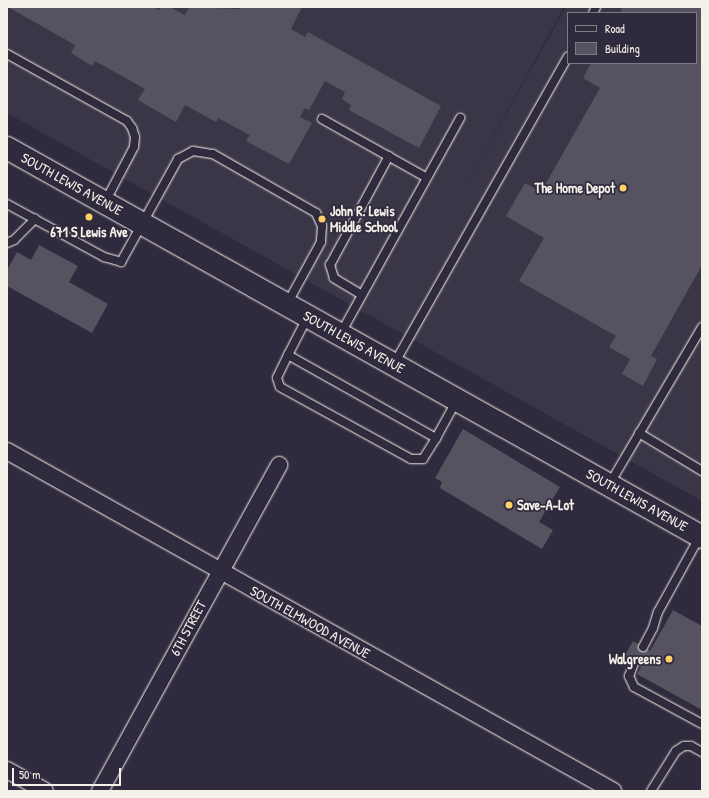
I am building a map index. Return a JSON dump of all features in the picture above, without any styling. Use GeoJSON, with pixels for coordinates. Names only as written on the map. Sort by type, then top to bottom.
{"type":"FeatureCollection","features":[{"type":"Feature","properties":{"kind":"main road","name":"SOUTH LEWIS AVENUE"},"geometry":{"type":"LineString","coordinates":[[7,148],[701,536]]}},
{"type":"Feature","properties":{"kind":"street","name":"SOUTH ELMWOOD AVENUE"},"geometry":{"type":"LineString","coordinates":[[7,451],[613,791]]}},
{"type":"Feature","properties":{"kind":"street","name":"6TH STREET"},"geometry":{"type":"LineString","coordinates":[[100,791],[278,465]]}},
{"type":"Feature","properties":{"kind":"street"},"geometry":{"type":"LineString","coordinates":[[7,770],[45,791]]}},
{"type":"Feature","properties":{"kind":"lane"},"geometry":{"type":"LineString","coordinates":[[7,54],[127,121],[132,128],[135,137],[134,147],[105,202]]}},
{"type":"Feature","properties":{"kind":"lane"},"geometry":{"type":"LineString","coordinates":[[394,364],[567,59]]}},
{"type":"Feature","properties":{"kind":"lane"},"geometry":{"type":"LineString","coordinates":[[340,334],[460,118]]}},
{"type":"Feature","properties":{"kind":"lane"},"geometry":{"type":"LineString","coordinates":[[322,119],[427,178]]}},
{"type":"Feature","properties":{"kind":"lane"},"geometry":{"type":"LineString","coordinates":[[7,204],[117,263],[125,258],[178,159],[193,151],[213,154],[316,212],[322,226],[321,242],[287,304]]}},
{"type":"Feature","properties":{"kind":"lane"},"geometry":{"type":"LineString","coordinates":[[362,295],[334,278],[330,265],[389,156]]}},
{"type":"Feature","properties":{"kind":"lane"},"geometry":{"type":"LineString","coordinates":[[7,243],[14,240],[35,219]]}},
{"type":"Feature","properties":{"kind":"lane"},"geometry":{"type":"LineString","coordinates":[[308,316],[277,378],[280,387],[411,459],[423,459],[457,400]]}},
{"type":"Feature","properties":{"kind":"lane"},"geometry":{"type":"LineString","coordinates":[[609,485],[702,327]]}},
{"type":"Feature","properties":{"kind":"lane"},"geometry":{"type":"LineString","coordinates":[[288,355],[436,438]]}},
{"type":"Feature","properties":{"kind":"lane"},"geometry":{"type":"LineString","coordinates":[[639,433],[702,471]]}},
{"type":"Feature","properties":{"kind":"lane"},"geometry":{"type":"LineString","coordinates":[[643,647],[653,628],[658,612],[701,536]]}},
{"type":"Feature","properties":{"kind":"lane"},"geometry":{"type":"LineString","coordinates":[[634,663],[628,676],[634,687],[702,724]]}},
{"type":"Feature","properties":{"kind":"lane"},"geometry":{"type":"LineString","coordinates":[[651,791],[676,751],[684,746],[691,746],[702,752]]}},
{"type":"Feature","properties":{"kind":"shaded area"},"geometry":{"type":"Polygon","coordinates":[[[7,7],[564,7],[464,189],[566,7],[702,7],[702,501],[7,113],[7,7]]]}},
{"type":"Feature","properties":{"kind":"building"},"geometry":{"type":"Polygon","coordinates":[[[8,7],[154,7],[159,10],[161,7],[170,7],[185,15],[189,7],[240,9],[241,7],[302,7],[291,29],[305,37],[308,32],[441,106],[419,148],[349,110],[351,105],[342,99],[345,92],[325,81],[309,110],[305,108],[300,117],[312,123],[289,164],[246,141],[250,135],[218,118],[216,122],[185,105],[176,122],[138,100],[145,89],[95,61],[92,66],[71,53],[75,45],[8,7]]]}},
{"type":"Feature","properties":{"kind":"building","name":"The Home Depot"},"geometry":{"type":"Polygon","coordinates":[[[620,7],[702,7],[702,265],[651,356],[657,359],[643,386],[622,374],[630,359],[609,347],[616,336],[519,281],[544,238],[506,216],[525,183],[541,192],[600,88],[583,78],[590,64],[697,64],[697,12],[620,12],[622,9],[620,7]]]}},
{"type":"Feature","properties":{"kind":"building"},"geometry":{"type":"Polygon","coordinates":[[[39,245],[78,266],[69,282],[108,304],[92,333],[7,286],[7,270],[17,252],[31,260],[39,245]]]}},
{"type":"Feature","properties":{"kind":"building","name":"Save-A-Lot"},"geometry":{"type":"Polygon","coordinates":[[[463,429],[560,487],[539,522],[553,530],[542,549],[440,488],[442,482],[435,478],[463,429]]]}},
{"type":"Feature","properties":{"kind":"building","name":"Walgreens"},"geometry":{"type":"Polygon","coordinates":[[[673,610],[702,626],[702,710],[637,674],[641,667],[624,657],[633,641],[650,651],[673,610]]]}},
{"type":"Feature","properties":{"kind":"place","name":"The Home Depot"},"geometry":{"type":"Point","coordinates":[623,188]}},
{"type":"Feature","properties":{"kind":"place","name":"671 S Lewis Ave"},"geometry":{"type":"Point","coordinates":[89,217]}},
{"type":"Feature","properties":{"kind":"place","name":"John R. Lewis Middle School"},"geometry":{"type":"Point","coordinates":[322,219]}},
{"type":"Feature","properties":{"kind":"place","name":"Save-A-Lot"},"geometry":{"type":"Point","coordinates":[509,505]}},
{"type":"Feature","properties":{"kind":"place","name":"Walgreens"},"geometry":{"type":"Point","coordinates":[669,659]}}]}
